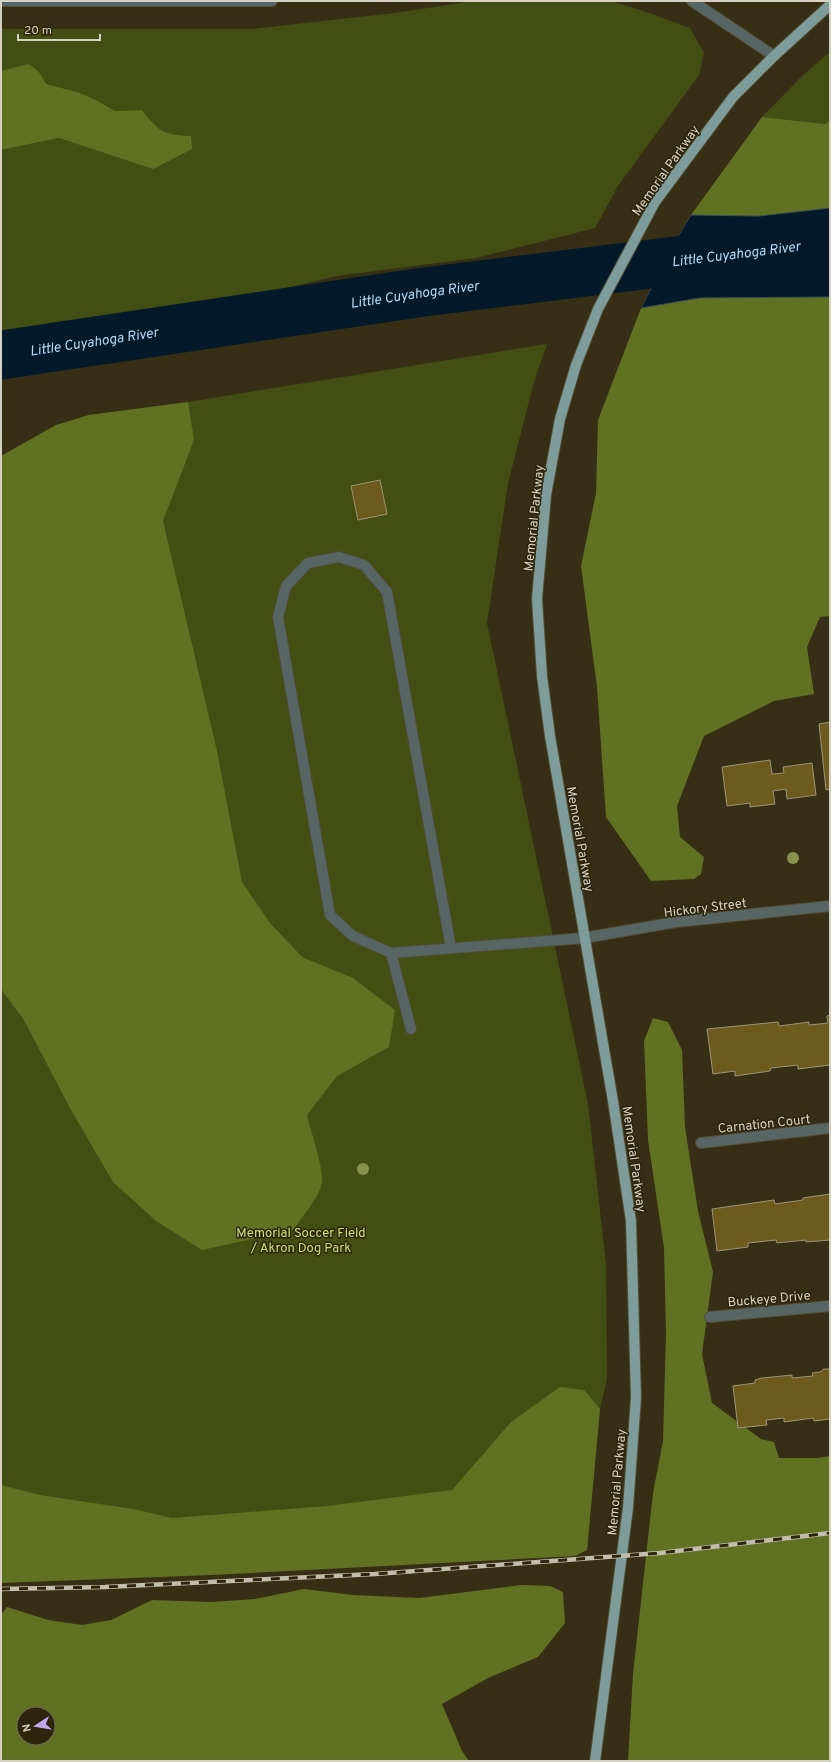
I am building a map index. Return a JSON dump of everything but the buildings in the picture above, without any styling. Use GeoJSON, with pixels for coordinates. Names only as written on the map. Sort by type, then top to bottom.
{"type":"FeatureCollection","features":[{"type":"Feature","properties":{"kind":"main road","name":"Memorial Parkway"},"geometry":{"type":"LineString","coordinates":[[594,1761],[628,1508],[636,1398],[631,1221],[613,1100],[550,736],[542,676],[537,599],[546,495],[560,419],[576,366],[598,309],[631,245],[656,202],[732,97],[774,56],[830,6]]}},
{"type":"Feature","properties":{"kind":"street"},"geometry":{"type":"LineString","coordinates":[[1,1],[272,1]]}},
{"type":"Feature","properties":{"kind":"street"},"geometry":{"type":"LineString","coordinates":[[692,1],[774,56]]}},
{"type":"Feature","properties":{"kind":"street"},"geometry":{"type":"LineString","coordinates":[[411,1029],[391,953],[353,936],[330,915],[278,617],[286,586],[308,563],[339,557],[364,565],[387,592],[451,948]]}},
{"type":"Feature","properties":{"kind":"street","name":"Hickory Street"},"geometry":{"type":"LineString","coordinates":[[391,953],[584,938],[676,922],[830,906]]}},
{"type":"Feature","properties":{"kind":"street","name":"Carnation Court"},"geometry":{"type":"LineString","coordinates":[[701,1143],[830,1128]]}},
{"type":"Feature","properties":{"kind":"street","name":"Buckeye Drive"},"geometry":{"type":"LineString","coordinates":[[710,1317],[830,1306]]}},
{"type":"Feature","properties":{"kind":"green space"},"geometry":{"type":"Polygon","coordinates":[[[474,1],[611,1],[690,28],[704,53],[699,75],[618,186],[595,228],[476,258],[336,276],[278,290],[176,309],[1,333],[1,150],[59,138],[153,169],[191,136],[174,135],[162,131],[157,128],[142,110],[115,111],[96,100],[45,84],[39,72],[9,70],[1,71],[1,29],[252,29],[395,13],[474,1]]]}},
{"type":"Feature","properties":{"kind":"green space"},"geometry":{"type":"Polygon","coordinates":[[[830,52],[830,121],[825,124],[762,117],[803,75],[830,52]]]}},
{"type":"Feature","properties":{"kind":"green space"},"geometry":{"type":"Polygon","coordinates":[[[29,64],[39,72],[46,84],[77,92],[96,100],[115,111],[142,110],[158,128],[163,131],[174,135],[191,136],[192,149],[153,169],[59,138],[1,150],[1,71],[29,64]]]}},
{"type":"Feature","properties":{"kind":"green space"},"geometry":{"type":"Polygon","coordinates":[[[762,117],[825,124],[830,121],[830,208],[759,216],[691,215],[762,117]]]}},
{"type":"Feature","properties":{"kind":"green space"},"geometry":{"type":"Polygon","coordinates":[[[830,297],[830,616],[820,617],[807,647],[814,694],[774,701],[704,736],[677,806],[680,837],[704,857],[701,874],[694,879],[651,881],[606,817],[597,687],[581,566],[596,493],[598,420],[641,308],[700,298],[830,297]]]}},
{"type":"Feature","properties":{"kind":"green space","name":"Memorial Soccer Field / Akron Dog Park"},"geometry":{"type":"Polygon","coordinates":[[[547,344],[534,382],[508,483],[487,623],[588,1104],[606,1265],[607,1379],[600,1409],[587,1550],[1,1538],[1,456],[56,425],[89,415],[188,402],[547,344]]]}},
{"type":"Feature","properties":{"kind":"green space"},"geometry":{"type":"Polygon","coordinates":[[[188,402],[194,440],[163,521],[217,751],[242,882],[270,923],[302,957],[353,978],[395,1010],[389,1047],[337,1076],[307,1115],[319,1158],[322,1182],[315,1199],[293,1230],[202,1250],[156,1221],[113,1182],[71,1110],[24,1020],[1,989],[1,456],[56,425],[89,415],[188,402]]]}},
{"type":"Feature","properties":{"kind":"green space"},"geometry":{"type":"Polygon","coordinates":[[[653,1018],[668,1022],[682,1050],[685,1127],[698,1211],[713,1272],[702,1354],[712,1403],[761,1439],[774,1442],[779,1458],[818,1458],[830,1456],[830,1761],[628,1761],[633,1674],[653,1493],[663,1441],[666,1333],[664,1248],[648,1140],[644,1041],[653,1018]]]}},
{"type":"Feature","properties":{"kind":"green space"},"geometry":{"type":"Polygon","coordinates":[[[560,1387],[584,1390],[600,1409],[587,1550],[575,1556],[212,1575],[1,1583],[1,1485],[40,1495],[133,1509],[172,1518],[327,1506],[452,1490],[511,1422],[560,1387]]]}},
{"type":"Feature","properties":{"kind":"green space"},"geometry":{"type":"Polygon","coordinates":[[[521,1585],[550,1586],[563,1592],[565,1623],[538,1657],[488,1678],[442,1704],[462,1751],[469,1761],[1,1761],[1,1615],[7,1607],[48,1620],[82,1625],[111,1620],[152,1600],[211,1602],[255,1599],[304,1589],[353,1595],[419,1598],[521,1585]]]}},
{"type":"Feature","properties":{"kind":"water"},"geometry":{"type":"Polygon","coordinates":[[[830,208],[830,297],[700,298],[641,308],[677,238],[691,215],[759,216],[830,208]]]}},
{"type":"Feature","properties":{"kind":"pier"},"geometry":{"type":"Polygon","coordinates":[[[692,213],[677,238],[640,310],[639,307],[675,237],[689,214],[692,213]]]}},
{"type":"Feature","properties":{"kind":"waterway","name":"Little Cuyahoga River"},"geometry":{"type":"LineString","coordinates":[[1,355],[424,292],[830,242]]}},
{"type":"Feature","properties":{"kind":"railway"},"geometry":{"type":"LineString","coordinates":[[1,1589],[105,1587],[375,1574],[660,1553],[830,1533]]}}]}
